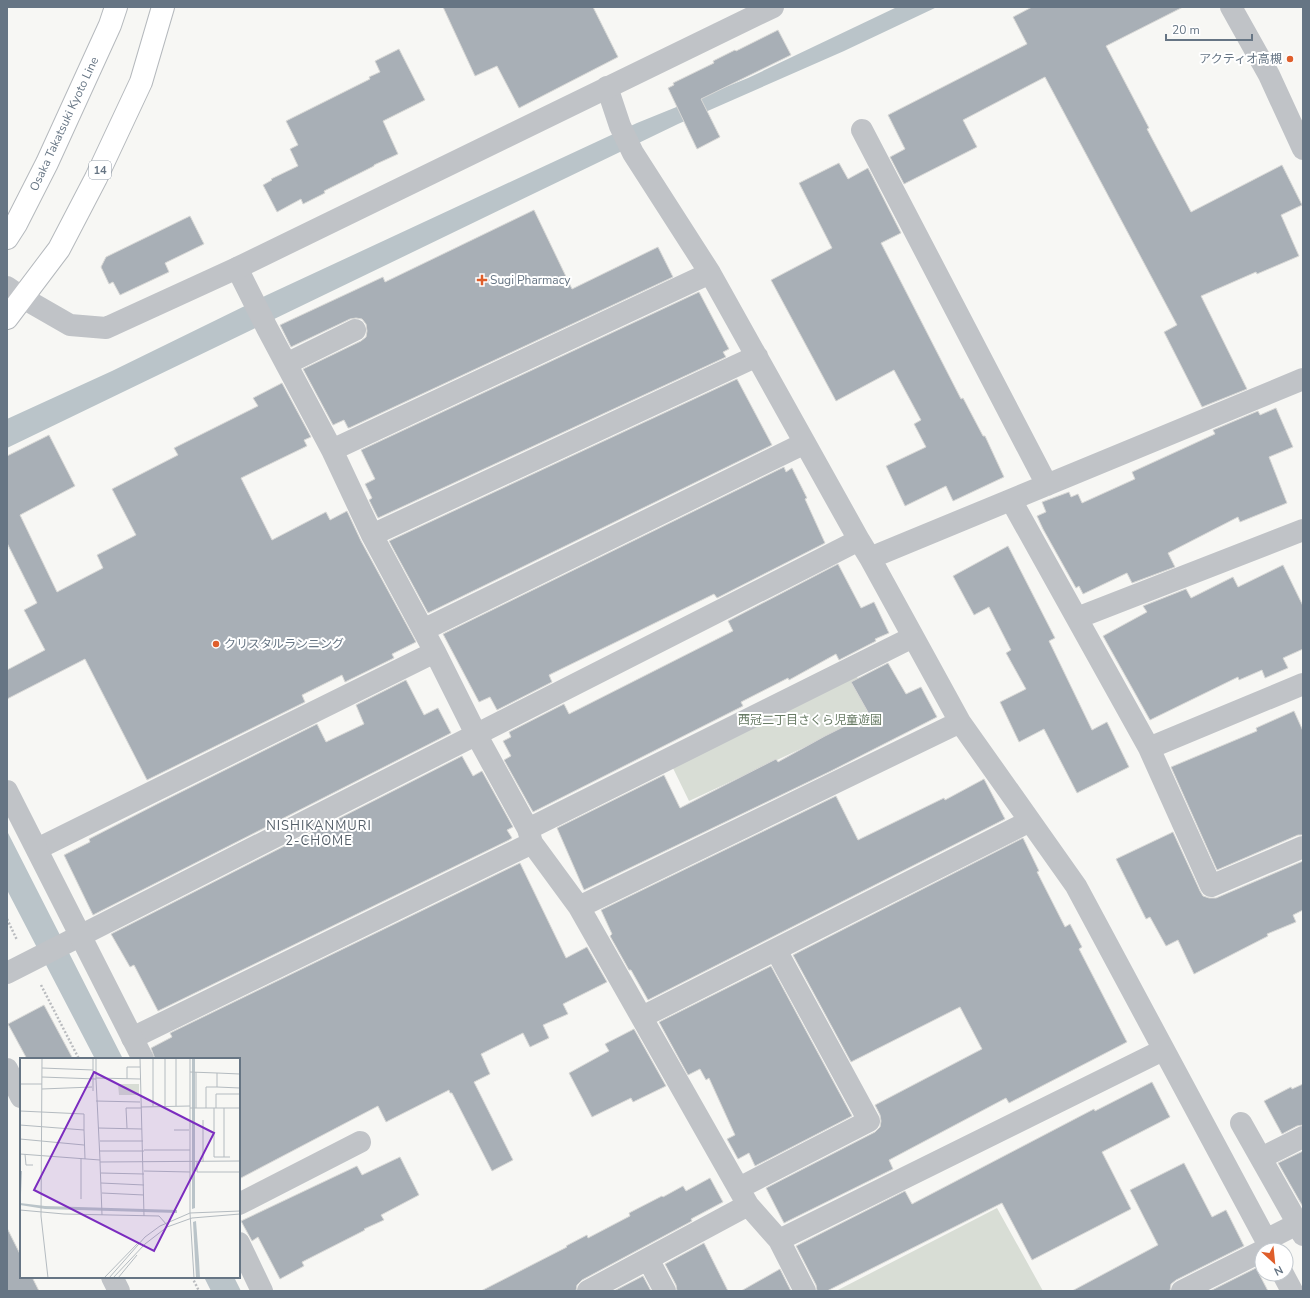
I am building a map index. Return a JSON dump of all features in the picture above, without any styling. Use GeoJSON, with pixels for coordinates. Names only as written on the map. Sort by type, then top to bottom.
{"type":"FeatureCollection","features":[{"type":"Feature","properties":{"kind":"main road","name":"14"},"geometry":{"type":"LineString","coordinates":[[7,318],[15,292],[59,249],[96,178],[141,82],[163,7]]}},
{"type":"Feature","properties":{"kind":"main road","name":"Osaka Takatsuki Kyoto Line"},"geometry":{"type":"LineString","coordinates":[[7,238],[16,224],[47,163],[113,13]]}},
{"type":"Feature","properties":{"kind":"street"},"geometry":{"type":"LineString","coordinates":[[141,82],[174,7]]}},
{"type":"Feature","properties":{"kind":"street"},"geometry":{"type":"LineString","coordinates":[[15,292],[70,325],[106,328],[236,268],[773,7]]}},
{"type":"Feature","properties":{"kind":"street"},"geometry":{"type":"LineString","coordinates":[[1231,7],[1269,75],[1303,150]]}},
{"type":"Feature","properties":{"kind":"street"},"geometry":{"type":"LineString","coordinates":[[607,87],[620,126],[633,153],[710,273],[960,722],[1076,886],[1264,1242]]}},
{"type":"Feature","properties":{"kind":"street"},"geometry":{"type":"LineString","coordinates":[[862,130],[1047,485]]}},
{"type":"Feature","properties":{"kind":"street"},"geometry":{"type":"LineString","coordinates":[[236,268],[332,450],[372,535],[435,652],[530,836],[579,907],[743,1196],[779,1240],[805,1291]]}},
{"type":"Feature","properties":{"kind":"street"},"geometry":{"type":"LineString","coordinates":[[332,450],[710,273]]}},
{"type":"Feature","properties":{"kind":"street"},"geometry":{"type":"LineString","coordinates":[[286,364],[355,330]]}},
{"type":"Feature","properties":{"kind":"street"},"geometry":{"type":"LineString","coordinates":[[372,535],[757,356]]}},
{"type":"Feature","properties":{"kind":"street"},"geometry":{"type":"LineString","coordinates":[[870,558],[1303,380]]}},
{"type":"Feature","properties":{"kind":"street"},"geometry":{"type":"LineString","coordinates":[[423,630],[805,443]]}},
{"type":"Feature","properties":{"kind":"street"},"geometry":{"type":"LineString","coordinates":[[1011,500],[1149,748],[1211,886],[1303,848]]}},
{"type":"Feature","properties":{"kind":"street"},"geometry":{"type":"LineString","coordinates":[[1077,618],[1303,530]]}},
{"type":"Feature","properties":{"kind":"street"},"geometry":{"type":"LineString","coordinates":[[14,965],[75,937],[858,540]]}},
{"type":"Feature","properties":{"kind":"street"},"geometry":{"type":"LineString","coordinates":[[132,1038],[530,836],[913,637]]}},
{"type":"Feature","properties":{"kind":"street"},"geometry":{"type":"LineString","coordinates":[[37,849],[435,652]]}},
{"type":"Feature","properties":{"kind":"street"},"geometry":{"type":"LineString","coordinates":[[1149,748],[1303,684]]}},
{"type":"Feature","properties":{"kind":"street"},"geometry":{"type":"LineString","coordinates":[[579,907],[960,722]]}},
{"type":"Feature","properties":{"kind":"street"},"geometry":{"type":"LineString","coordinates":[[7,791],[37,849],[75,937],[142,1058]]}},
{"type":"Feature","properties":{"kind":"street"},"geometry":{"type":"LineString","coordinates":[[642,1017],[1030,821]]}},
{"type":"Feature","properties":{"kind":"street"},"geometry":{"type":"LineString","coordinates":[[588,1291],[648,1259],[743,1196],[870,1121],[776,950]]}},
{"type":"Feature","properties":{"kind":"street"},"geometry":{"type":"LineString","coordinates":[[779,1240],[1163,1050]]}},
{"type":"Feature","properties":{"kind":"street"},"geometry":{"type":"LineString","coordinates":[[7,1069],[20,1095]]}},
{"type":"Feature","properties":{"kind":"street"},"geometry":{"type":"LineString","coordinates":[[1241,1123],[1301,1227],[1277,1242]]}},
{"type":"Feature","properties":{"kind":"street"},"geometry":{"type":"LineString","coordinates":[[1261,1158],[1303,1136]]}},
{"type":"Feature","properties":{"kind":"street"},"geometry":{"type":"LineString","coordinates":[[240,1203],[360,1142]]}},
{"type":"Feature","properties":{"kind":"street"},"geometry":{"type":"LineString","coordinates":[[240,1245],[262,1291]]}},
{"type":"Feature","properties":{"kind":"street"},"geometry":{"type":"LineString","coordinates":[[1182,1291],[1254,1255]]}},
{"type":"Feature","properties":{"kind":"street"},"geometry":{"type":"LineString","coordinates":[[648,1259],[664,1291]]}},
{"type":"Feature","properties":{"kind":"street"},"geometry":{"type":"LineString","coordinates":[[112,1278],[119,1291]]}},
{"type":"Feature","properties":{"kind":"street"},"geometry":{"type":"LineString","coordinates":[[1287,1282],[1292,1291]]}},
{"type":"Feature","properties":{"kind":"path"},"geometry":{"type":"LineString","coordinates":[[7,919],[14,965],[78,1058]]}},
{"type":"Feature","properties":{"kind":"path"},"geometry":{"type":"LineString","coordinates":[[193,1278],[200,1291]]}},
{"type":"Feature","properties":{"kind":"green space","name":"西冠二丁目さくら児童遊園"},"geometry":{"type":"Polygon","coordinates":[[[855,673],[874,710],[822,739],[689,801],[671,764],[855,673]]]}},
{"type":"Feature","properties":{"kind":"green space"},"geometry":{"type":"Polygon","coordinates":[[[997,1208],[1043,1291],[836,1291],[997,1208]]]}},
{"type":"Feature","properties":{"kind":"shaded area"},"geometry":{"type":"Polygon","coordinates":[[[897,7],[937,7],[844,51],[678,124],[7,448],[7,419],[112,371],[267,295],[637,123],[748,78],[897,7]]]}},
{"type":"Feature","properties":{"kind":"shaded area"},"geometry":{"type":"Polygon","coordinates":[[[7,831],[122,1058],[94,1058],[7,890],[7,831]]]}},
{"type":"Feature","properties":{"kind":"shaded area"},"geometry":{"type":"Polygon","coordinates":[[[204,1278],[234,1278],[241,1291],[211,1291],[204,1278]]]}},
{"type":"Feature","properties":{"kind":"building"},"geometry":{"type":"Polygon","coordinates":[[[443,7],[593,7],[618,57],[519,108],[497,66],[475,76],[443,7]]]}},
{"type":"Feature","properties":{"kind":"building"},"geometry":{"type":"Polygon","coordinates":[[[1032,7],[1183,7],[1106,46],[1149,128],[1147,129],[1191,212],[1282,165],[1302,205],[1281,215],[1299,256],[1257,274],[1256,272],[1201,296],[1247,389],[1202,407],[1164,332],[1177,325],[1045,77],[963,120],[977,147],[904,184],[890,157],[905,149],[888,115],[1027,44],[1013,17],[1032,7]]]}},
{"type":"Feature","properties":{"kind":"building"},"geometry":{"type":"Polygon","coordinates":[[[778,30],[791,55],[701,99],[720,137],[697,149],[668,88],[674,85],[673,83],[714,63],[713,61],[778,30]]]}},
{"type":"Feature","properties":{"kind":"building"},"geometry":{"type":"Polygon","coordinates":[[[399,49],[425,100],[383,121],[398,154],[324,191],[325,193],[303,204],[301,199],[277,212],[263,185],[272,180],[271,179],[298,166],[290,149],[298,145],[286,121],[370,79],[369,77],[380,72],[375,61],[399,49]]]}},
{"type":"Feature","properties":{"kind":"building"},"geometry":{"type":"Polygon","coordinates":[[[839,163],[848,179],[868,168],[901,233],[881,243],[961,399],[963,398],[983,436],[985,436],[1004,477],[953,501],[946,486],[905,506],[886,466],[926,447],[914,424],[921,420],[894,370],[836,401],[771,280],[832,248],[799,183],[839,163]]]}},
{"type":"Feature","properties":{"kind":"building"},"geometry":{"type":"Polygon","coordinates":[[[534,210],[572,289],[658,247],[673,277],[349,428],[344,420],[333,425],[303,369],[361,341],[366,337],[366,324],[362,319],[350,319],[291,347],[280,325],[383,277],[385,282],[534,210]]]}},
{"type":"Feature","properties":{"kind":"building"},"geometry":{"type":"Polygon","coordinates":[[[190,216],[204,244],[165,263],[169,272],[120,295],[113,282],[109,284],[101,267],[106,257],[190,216]]]}},
{"type":"Feature","properties":{"kind":"building"},"geometry":{"type":"Polygon","coordinates":[[[699,292],[729,349],[723,352],[726,357],[378,518],[369,500],[372,498],[365,484],[375,479],[361,450],[699,292]]]}},
{"type":"Feature","properties":{"kind":"building"},"geometry":{"type":"Polygon","coordinates":[[[737,379],[772,445],[428,613],[389,541],[737,379]]]}},
{"type":"Feature","properties":{"kind":"building"},"geometry":{"type":"Polygon","coordinates":[[[282,383],[311,437],[304,440],[307,446],[241,478],[272,540],[326,512],[330,520],[347,511],[361,541],[416,642],[392,654],[394,658],[345,682],[342,675],[302,695],[305,702],[147,780],[85,659],[7,699],[7,670],[45,650],[24,610],[37,603],[7,543],[7,456],[49,435],[75,486],[20,515],[57,592],[103,568],[97,555],[136,535],[112,489],[178,455],[174,448],[258,406],[253,398],[282,383]]]}},
{"type":"Feature","properties":{"kind":"building"},"geometry":{"type":"Polygon","coordinates":[[[1276,408],[1293,447],[1269,457],[1287,503],[1240,522],[1238,517],[1168,553],[1175,567],[1132,583],[1127,573],[1083,594],[1079,586],[1076,588],[1037,516],[1046,512],[1042,502],[1069,492],[1071,497],[1078,494],[1082,503],[1135,479],[1132,472],[1215,434],[1213,430],[1258,411],[1260,415],[1276,408]]]}},
{"type":"Feature","properties":{"kind":"building"},"geometry":{"type":"Polygon","coordinates":[[[784,467],[786,472],[792,468],[807,498],[805,499],[825,543],[717,598],[714,594],[549,675],[552,682],[497,710],[490,697],[479,702],[443,634],[784,467]]]}},
{"type":"Feature","properties":{"kind":"building"},"geometry":{"type":"Polygon","coordinates":[[[1008,546],[1055,638],[1049,641],[1092,730],[1107,722],[1129,767],[1077,793],[1044,729],[1019,742],[1000,702],[1026,689],[1006,653],[1011,650],[989,607],[974,615],[953,576],[1008,546]]]}},
{"type":"Feature","properties":{"kind":"building"},"geometry":{"type":"Polygon","coordinates":[[[838,564],[861,608],[874,602],[889,633],[875,639],[876,641],[839,660],[836,654],[789,680],[788,678],[741,702],[743,706],[533,812],[504,760],[511,756],[503,741],[511,737],[509,732],[564,704],[569,714],[733,631],[728,621],[838,564]]]}},
{"type":"Feature","properties":{"kind":"building"},"geometry":{"type":"Polygon","coordinates":[[[1283,565],[1303,606],[1303,649],[1283,658],[1288,668],[1265,678],[1262,670],[1239,680],[1238,677],[1150,720],[1103,636],[1147,612],[1143,606],[1186,589],[1191,598],[1233,577],[1238,587],[1283,565]]]}},
{"type":"Feature","properties":{"kind":"building"},"geometry":{"type":"Polygon","coordinates":[[[888,663],[906,694],[921,687],[937,717],[831,771],[584,890],[557,828],[664,775],[680,808],[776,759],[778,762],[869,714],[851,682],[888,663]]]}},
{"type":"Feature","properties":{"kind":"building"},"geometry":{"type":"Polygon","coordinates":[[[406,680],[424,715],[438,708],[451,733],[93,915],[64,855],[90,842],[89,839],[317,724],[326,742],[364,724],[356,705],[406,680]]]}},
{"type":"Feature","properties":{"kind":"building"},"geometry":{"type":"Polygon","coordinates":[[[1294,711],[1303,731],[1303,835],[1298,835],[1217,870],[1171,767],[1257,731],[1256,728],[1294,711]]]}},
{"type":"Feature","properties":{"kind":"building"},"geometry":{"type":"Polygon","coordinates":[[[462,756],[473,776],[482,771],[513,827],[507,830],[512,838],[158,1011],[134,965],[130,967],[111,934],[462,756]]]}},
{"type":"Feature","properties":{"kind":"building"},"geometry":{"type":"Polygon","coordinates":[[[984,779],[1005,819],[648,1000],[610,936],[612,934],[601,910],[836,796],[858,840],[944,798],[945,800],[984,779]]]}},
{"type":"Feature","properties":{"kind":"building"},"geometry":{"type":"Polygon","coordinates":[[[1173,832],[1200,891],[1203,896],[1209,898],[1216,898],[1303,861],[1303,910],[1293,915],[1296,922],[1267,934],[1268,936],[1194,974],[1178,940],[1166,946],[1150,917],[1146,919],[1116,859],[1173,832]]]}},
{"type":"Feature","properties":{"kind":"building"},"geometry":{"type":"Polygon","coordinates":[[[1023,838],[1039,871],[1037,872],[1065,927],[1070,924],[1082,947],[1079,949],[1127,1042],[1009,1103],[1006,1098],[889,1160],[893,1169],[784,1223],[766,1188],[875,1132],[880,1127],[881,1121],[875,1105],[982,1049],[960,1007],[851,1062],[793,955],[1023,838]]]}},
{"type":"Feature","properties":{"kind":"building"},"geometry":{"type":"Polygon","coordinates":[[[520,863],[566,958],[587,947],[607,982],[563,1004],[568,1014],[543,1025],[549,1038],[530,1047],[523,1033],[481,1054],[490,1074],[474,1082],[513,1160],[492,1171],[452,1093],[450,1093],[449,1090],[386,1122],[378,1106],[240,1178],[240,1058],[155,1058],[151,1048],[172,1037],[170,1033],[520,863]]]}},
{"type":"Feature","properties":{"kind":"building"},"geometry":{"type":"Polygon","coordinates":[[[771,966],[852,1116],[755,1166],[749,1153],[738,1159],[727,1139],[735,1135],[709,1078],[706,1080],[700,1069],[688,1075],[659,1022],[771,966]]]}},
{"type":"Feature","properties":{"kind":"building"},"geometry":{"type":"Polygon","coordinates":[[[44,1005],[72,1058],[26,1058],[8,1024],[44,1005]]]}},
{"type":"Feature","properties":{"kind":"building"},"geometry":{"type":"Polygon","coordinates":[[[634,1029],[666,1086],[633,1102],[631,1098],[592,1117],[569,1073],[609,1051],[605,1044],[634,1029]]]}},
{"type":"Feature","properties":{"kind":"building"},"geometry":{"type":"Polygon","coordinates":[[[1152,1082],[1170,1117],[1102,1152],[1131,1209],[1032,1260],[1002,1203],[827,1291],[817,1291],[816,1285],[796,1246],[905,1191],[912,1204],[1094,1109],[1095,1111],[1152,1082]]]}},
{"type":"Feature","properties":{"kind":"building"},"geometry":{"type":"Polygon","coordinates":[[[1303,1084],[1303,1125],[1297,1126],[1282,1134],[1264,1101],[1291,1087],[1292,1089],[1303,1084]]]}},
{"type":"Feature","properties":{"kind":"building"},"geometry":{"type":"Polygon","coordinates":[[[1303,1151],[1303,1207],[1278,1163],[1303,1151]]]}},
{"type":"Feature","properties":{"kind":"building"},"geometry":{"type":"Polygon","coordinates":[[[400,1157],[419,1195],[381,1215],[384,1220],[302,1262],[304,1266],[280,1279],[258,1237],[252,1241],[241,1221],[357,1166],[362,1175],[400,1157]]]}},
{"type":"Feature","properties":{"kind":"building"},"geometry":{"type":"Polygon","coordinates":[[[1184,1163],[1212,1217],[1226,1210],[1244,1246],[1176,1280],[1171,1284],[1170,1291],[1072,1291],[1158,1245],[1130,1190],[1184,1163]]]}},
{"type":"Feature","properties":{"kind":"building"},"geometry":{"type":"Polygon","coordinates":[[[710,1178],[723,1202],[691,1219],[692,1221],[582,1280],[577,1285],[576,1291],[481,1291],[567,1247],[566,1246],[587,1235],[588,1238],[630,1216],[629,1213],[662,1196],[663,1197],[683,1186],[686,1191],[710,1178]]]}},
{"type":"Feature","properties":{"kind":"building"},"geometry":{"type":"Polygon","coordinates":[[[7,1228],[20,1254],[20,1278],[32,1278],[39,1291],[7,1291],[7,1228]]]}},
{"type":"Feature","properties":{"kind":"building"},"geometry":{"type":"Polygon","coordinates":[[[704,1243],[728,1291],[677,1291],[676,1285],[665,1264],[704,1243]]]}},
{"type":"Feature","properties":{"kind":"building"},"geometry":{"type":"Polygon","coordinates":[[[780,1269],[791,1291],[741,1291],[780,1269]]]}},
{"type":"Feature","properties":{"kind":"building"},"geometry":{"type":"Polygon","coordinates":[[[1254,1269],[1254,1282],[1263,1282],[1268,1291],[1210,1291],[1254,1269]]]}},
{"type":"Feature","properties":{"kind":"building"},"geometry":{"type":"Polygon","coordinates":[[[643,1276],[651,1291],[614,1291],[643,1276]]]}},
{"type":"Feature","properties":{"kind":"place","name":"アクティオ高槻"},"geometry":{"type":"Point","coordinates":[1290,59]}},
{"type":"Feature","properties":{"kind":"place","name":"Sugi Pharmacy"},"geometry":{"type":"Point","coordinates":[482,280]}},
{"type":"Feature","properties":{"kind":"place","name":"クリスタルランニング"},"geometry":{"type":"Point","coordinates":[216,644]}},
{"type":"Feature","properties":{"kind":"district","name":"NISHIKANMURI 2-CHOME"},"geometry":{"type":"Point","coordinates":[319,832]}}]}
